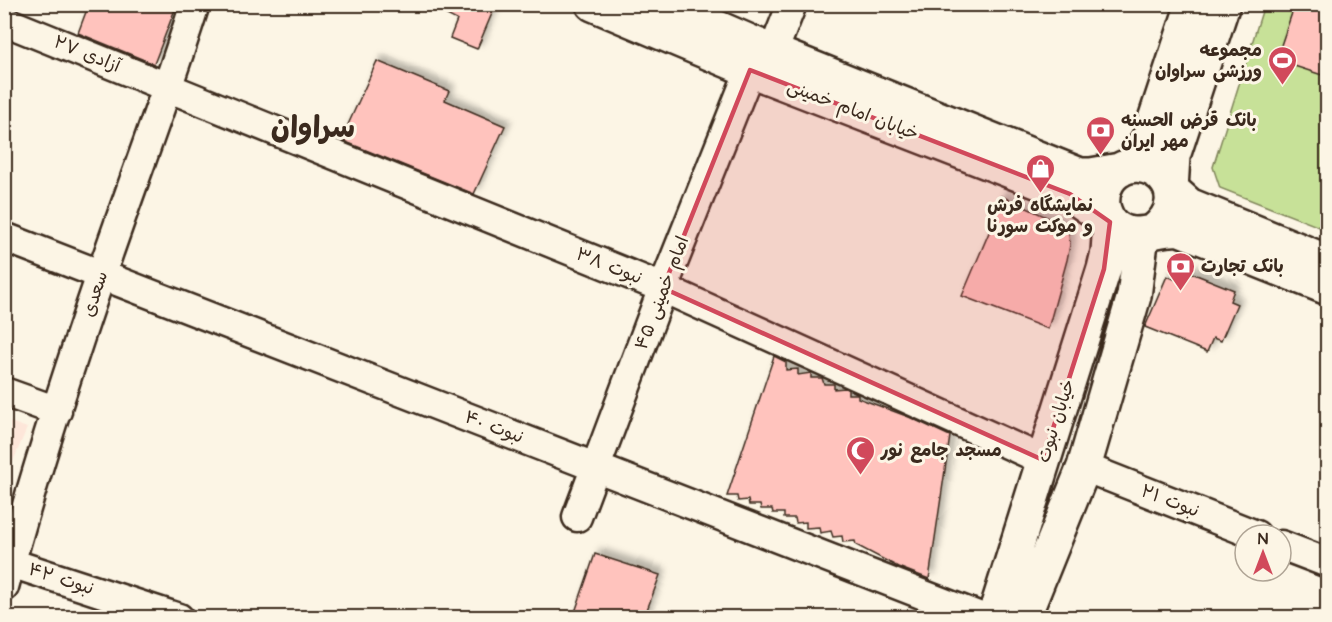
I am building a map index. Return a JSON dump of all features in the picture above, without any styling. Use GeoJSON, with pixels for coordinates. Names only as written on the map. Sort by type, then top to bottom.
{"type":"FeatureCollection","features":[{"type":"Feature","properties":{"kind":"main road","name":"خیابان امام خمینی"},"geometry":{"type":"LineString","coordinates":[[593,4],[761,61],[1080,175],[1125,168]]}},
{"type":"Feature","properties":{"kind":"main road","name":"خیابان امام خمینی"},"geometry":{"type":"LineString","coordinates":[[663,4],[761,61],[1070,194],[1110,222]]}},
{"type":"Feature","properties":{"kind":"main road"},"geometry":{"type":"LineString","coordinates":[[1193,4],[1149,138],[1125,168],[1111,178],[1102,200],[1104,212],[1119,230],[1131,235],[1168,228],[1180,229],[1328,288]]}},
{"type":"Feature","properties":{"kind":"main road"},"geometry":{"type":"LineString","coordinates":[[1023,618],[1084,468],[1134,296],[1148,233],[1164,224],[1170,214],[1173,201],[1171,189],[1173,156],[1223,4]]}},
{"type":"Feature","properties":{"kind":"main road"},"geometry":{"type":"LineString","coordinates":[[1125,168],[1143,166],[1155,170],[1189,205],[1328,262]]}},
{"type":"Feature","properties":{"kind":"main road","name":"خیابان نبوت"},"geometry":{"type":"LineString","coordinates":[[994,618],[1104,269],[1108,252],[1110,222]]}},
{"type":"Feature","properties":{"kind":"street","name":"سعدی"},"geometry":{"type":"LineString","coordinates":[[8,575],[101,275],[169,87],[195,4]]}},
{"type":"Feature","properties":{"kind":"street","name":"امام خمینی ۴۵"},"geometry":{"type":"LineString","coordinates":[[577,518],[663,288],[761,61],[792,4]]}},
{"type":"Feature","properties":{"kind":"street","name":"آزادی ۲۷"},"geometry":{"type":"LineString","coordinates":[[4,21],[169,87]]}},
{"type":"Feature","properties":{"kind":"street","name":"نبوت ۳۸"},"geometry":{"type":"LineString","coordinates":[[169,87],[663,288],[1043,460]]}},
{"type":"Feature","properties":{"kind":"street","name":"نبوت ۴۰"},"geometry":{"type":"LineString","coordinates":[[4,237],[983,618]]}},
{"type":"Feature","properties":{"kind":"street"},"geometry":{"type":"LineString","coordinates":[[4,393],[57,411]]}},
{"type":"Feature","properties":{"kind":"street","name":"نبوت ۲۱"},"geometry":{"type":"LineString","coordinates":[[1084,468],[1233,526]]}},
{"type":"Feature","properties":{"kind":"street"},"geometry":{"type":"LineString","coordinates":[[1293,550],[1328,563]]}},
{"type":"Feature","properties":{"kind":"street","name":"نبوت ۴۲"},"geometry":{"type":"LineString","coordinates":[[8,575],[179,618]]}},
{"type":"Feature","properties":{"kind":"highlighted area"},"geometry":{"type":"Polygon","coordinates":[[[750,70],[1070,194],[1110,222],[1104,269],[1043,460],[663,288],[750,70]]]}},
{"type":"Feature","properties":{"kind":"shaded area"},"geometry":{"type":"Polygon","coordinates":[[[5,420],[27,428],[9,471],[5,487],[5,420]]]}},
{"type":"Feature","properties":{"kind":"green space","name":"مجموعه ورزشی سراوان"},"geometry":{"type":"Polygon","coordinates":[[[1264,5],[1327,5],[1327,230],[1220,188],[1213,167],[1264,5]]]}},
{"type":"Feature","properties":{"kind":"building"},"geometry":{"type":"Polygon","coordinates":[[[89,4],[177,4],[154,64],[78,33],[89,4]]]}},
{"type":"Feature","properties":{"kind":"building"},"geometry":{"type":"Polygon","coordinates":[[[425,4],[496,4],[477,49],[450,38],[457,20],[425,4]]]}},
{"type":"Feature","properties":{"kind":"building"},"geometry":{"type":"Polygon","coordinates":[[[1295,4],[1328,4],[1328,77],[1276,60],[1295,4]]]}},
{"type":"Feature","properties":{"kind":"building"},"geometry":{"type":"Polygon","coordinates":[[[377,61],[449,91],[445,100],[505,126],[474,194],[341,140],[377,61]]]}},
{"type":"Feature","properties":{"kind":"building"},"geometry":{"type":"Polygon","coordinates":[[[1001,196],[1064,225],[1069,234],[1070,245],[1067,260],[1048,329],[962,296],[990,230],[988,229],[1001,196]]]}},
{"type":"Feature","properties":{"kind":"building"},"geometry":{"type":"Polygon","coordinates":[[[1184,270],[1234,290],[1230,301],[1237,304],[1221,341],[1213,338],[1207,352],[1145,327],[1167,276],[1179,281],[1184,270]]]}},
{"type":"Feature","properties":{"kind":"building"},"geometry":{"type":"Polygon","coordinates":[[[774,356],[786,362],[786,370],[798,369],[798,375],[811,373],[811,378],[822,378],[824,384],[834,384],[834,389],[845,388],[848,394],[858,394],[858,398],[909,417],[950,436],[929,579],[898,567],[856,545],[855,541],[843,542],[842,536],[833,537],[831,531],[820,533],[819,527],[806,528],[806,522],[796,523],[795,518],[784,518],[784,513],[773,513],[772,509],[761,509],[760,505],[749,505],[748,500],[738,501],[737,496],[727,496],[774,356]]]}},
{"type":"Feature","properties":{"kind":"building"},"geometry":{"type":"Polygon","coordinates":[[[595,554],[660,575],[644,618],[573,618],[595,554]]]}},
{"type":"Feature","properties":{"kind":"place","name":"مجموعه ورزشی سراوان"},"geometry":{"type":"Point","coordinates":[1283,86]}},
{"type":"Feature","properties":{"kind":"place","name":"بانک قرض الحسنه مهر ایران"},"geometry":{"type":"Point","coordinates":[1100,156]}},
{"type":"Feature","properties":{"kind":"place","name":"نمایشگاه فرش و موکت سورنا"},"geometry":{"type":"Point","coordinates":[1040,194]}},
{"type":"Feature","properties":{"kind":"place","name":"بانک تجارت"},"geometry":{"type":"Point","coordinates":[1180,292]}},
{"type":"Feature","properties":{"kind":"place","name":"مسجد جامع نور"},"geometry":{"type":"Point","coordinates":[860,476]}},
{"type":"Feature","properties":{"kind":"district","name":"سراوان"},"geometry":{"type":"Point","coordinates":[313,128]}}]}
